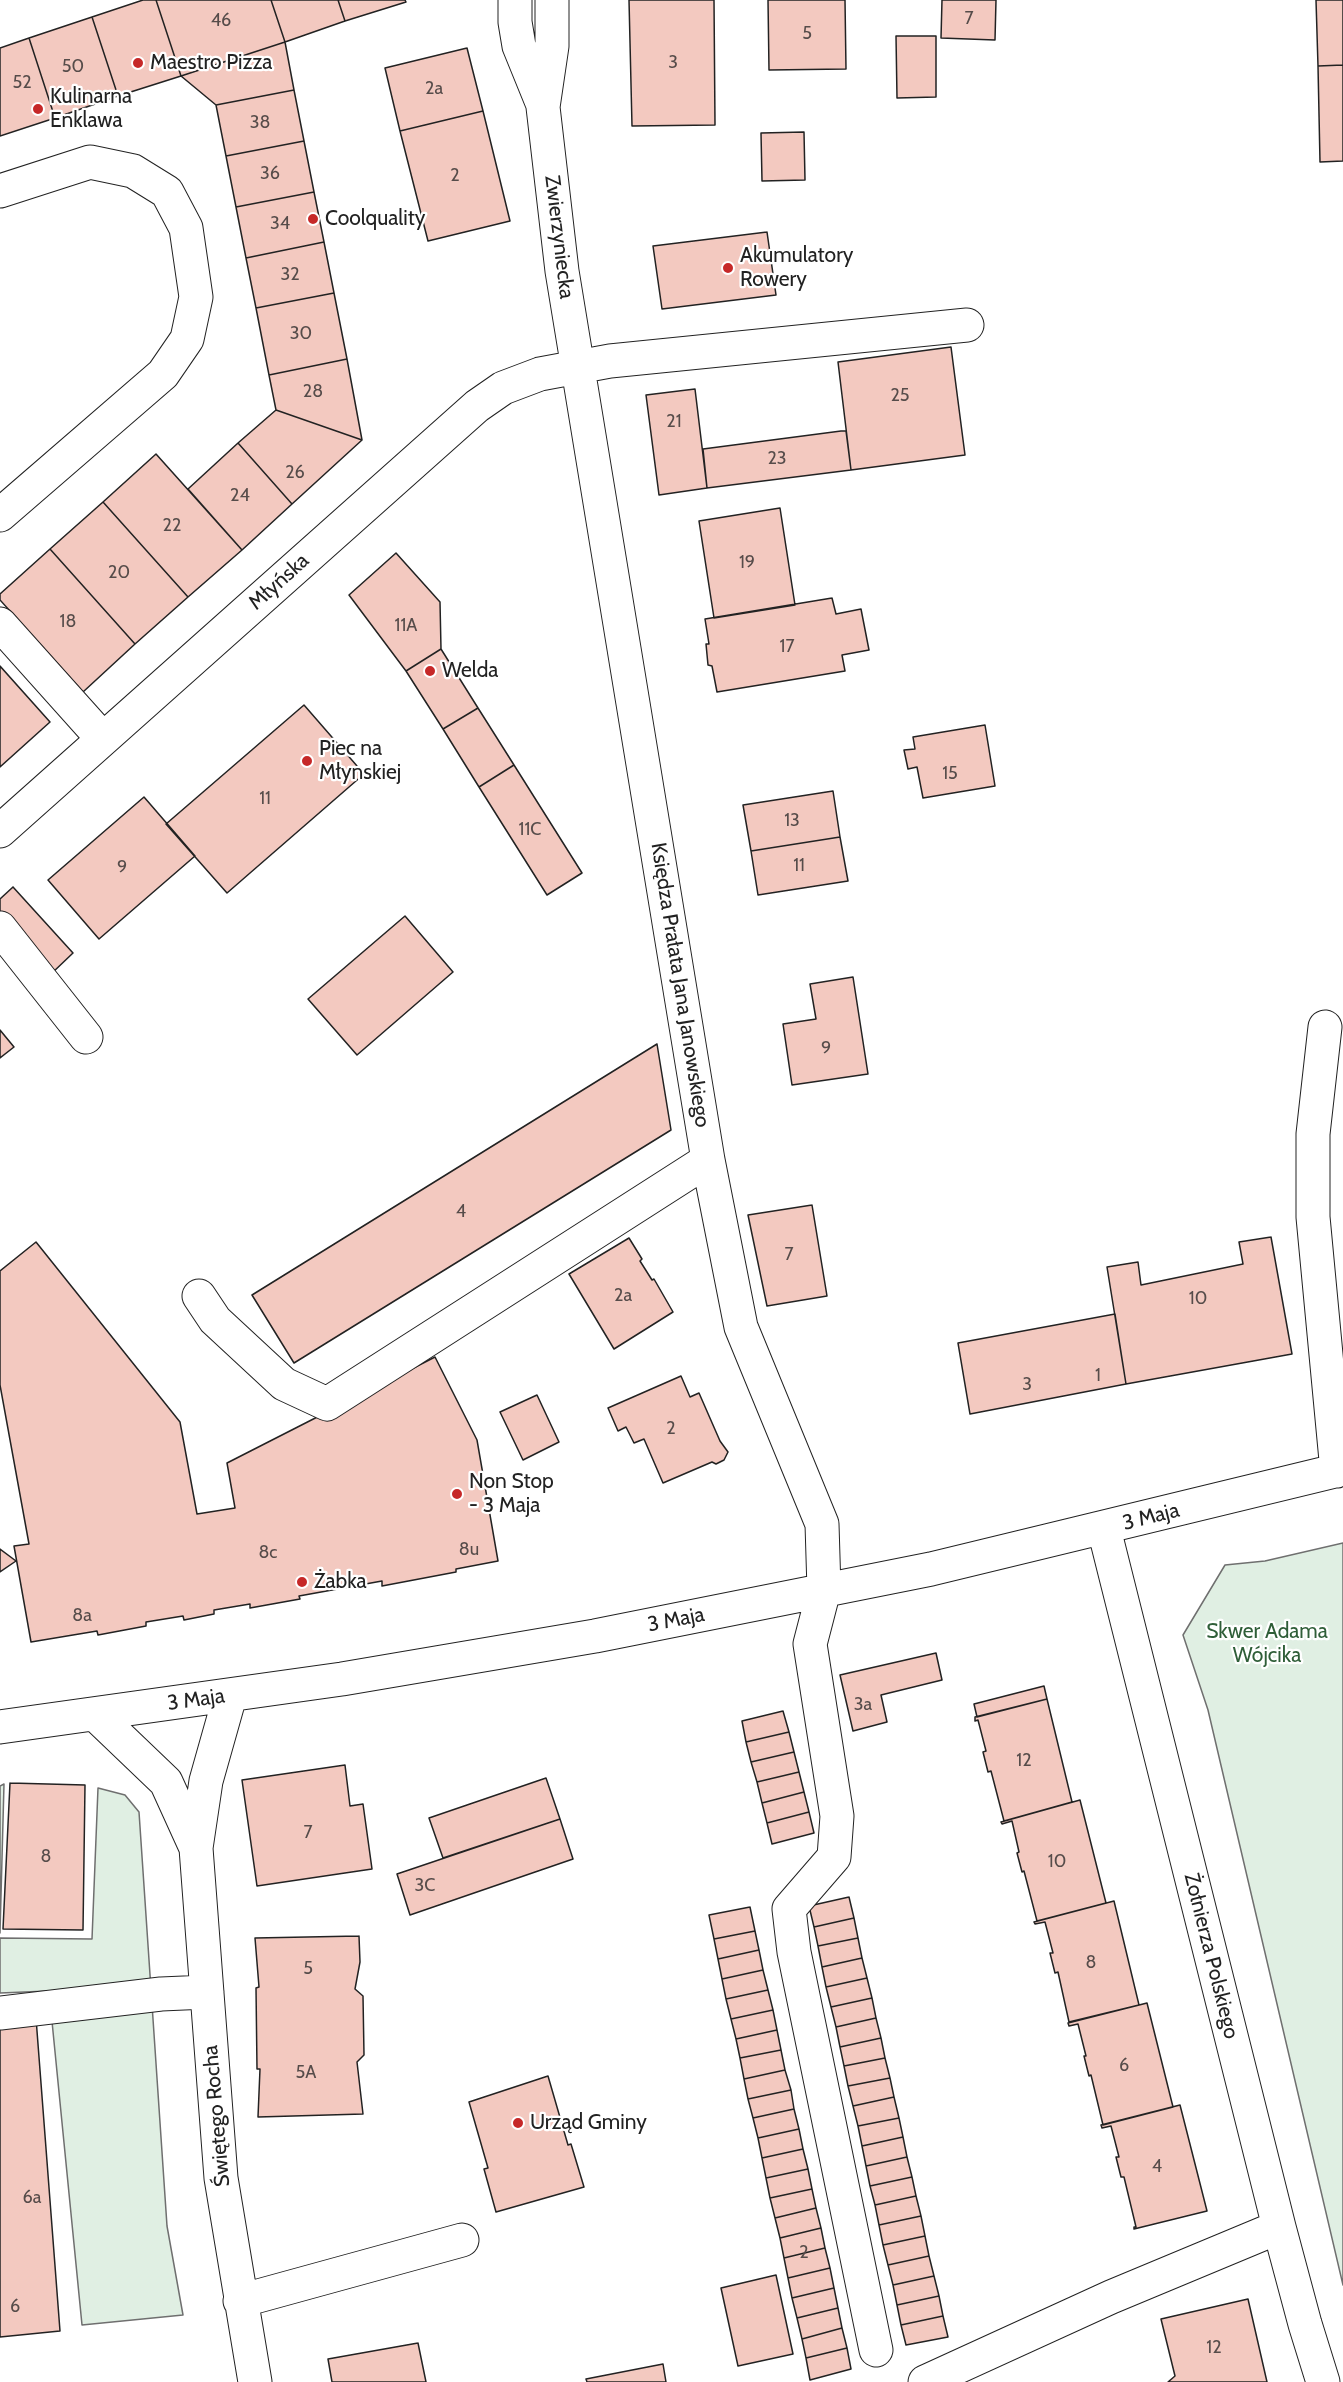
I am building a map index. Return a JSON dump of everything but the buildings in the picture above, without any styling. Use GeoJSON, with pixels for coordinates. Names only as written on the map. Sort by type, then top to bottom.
{"type":"FeatureCollection","features":[{"type":"Feature","properties":{"kind":"street","name":"Zwierzyniecka"},"geometry":{"type":"LineString","coordinates":[[515,0],[515,22],[519,46],[543,107],[562,271],[577,367]]}},
{"type":"Feature","properties":{"kind":"street","name":"Zwierzyniecka"},"geometry":{"type":"LineString","coordinates":[[543,107],[552,46],[552,0]]}},
{"type":"Feature","properties":{"kind":"street"},"geometry":{"type":"LineString","coordinates":[[0,191],[90,162],[132,171],[167,192],[186,228],[196,297],[187,339],[163,374],[0,515]]}},
{"type":"Feature","properties":{"kind":"street","name":"Młyńska"},"geometry":{"type":"LineString","coordinates":[[0,831],[477,406],[503,388],[540,374],[610,361],[967,326]]}},
{"type":"Feature","properties":{"kind":"street","name":"Księdza Prałata Jana Janowskiego"},"geometry":{"type":"LineString","coordinates":[[577,367],[708,1160],[741,1327],[822,1524],[824,1590],[810,1644],[837,1816],[834,1857],[789,1910],[794,1952],[876,2350]]}},
{"type":"Feature","properties":{"kind":"street"},"geometry":{"type":"LineString","coordinates":[[0,624],[103,739]]}},
{"type":"Feature","properties":{"kind":"street"},"geometry":{"type":"LineString","coordinates":[[0,928],[86,1037]]}},
{"type":"Feature","properties":{"kind":"street"},"geometry":{"type":"LineString","coordinates":[[1325,1027],[1313,1134],[1313,1217],[1340,1470]]}},
{"type":"Feature","properties":{"kind":"street"},"geometry":{"type":"LineString","coordinates":[[199,1296],[215,1320],[284,1384],[327,1404],[708,1160]]}},
{"type":"Feature","properties":{"kind":"street","name":"3 Maja"},"geometry":{"type":"LineString","coordinates":[[0,1727],[230,1696],[595,1636],[931,1569],[1104,1529],[1340,1470]]}},
{"type":"Feature","properties":{"kind":"street","name":"Żołnierza Polskiego"},"geometry":{"type":"LineString","coordinates":[[1104,1529],[1279,2227],[1323,2382]]}},
{"type":"Feature","properties":{"kind":"street","name":"Świętego Rocha"},"geometry":{"type":"LineString","coordinates":[[230,1696],[206,1781],[196,1848],[221,2178],[255,2382]]}},
{"type":"Feature","properties":{"kind":"street"},"geometry":{"type":"LineString","coordinates":[[0,1713],[53,1719]]}},
{"type":"Feature","properties":{"kind":"street","name":"Świętego Rocha"},"geometry":{"type":"LineString","coordinates":[[96,1715],[166,1782],[196,1848]]}},
{"type":"Feature","properties":{"kind":"street"},"geometry":{"type":"LineString","coordinates":[[0,2013],[161,1994],[207,1992]]}},
{"type":"Feature","properties":{"kind":"street"},"geometry":{"type":"LineString","coordinates":[[925,2382],[1111,2297],[1279,2227]]}},
{"type":"Feature","properties":{"kind":"street"},"geometry":{"type":"LineString","coordinates":[[240,2301],[462,2240]]}},
{"type":"Feature","properties":{"kind":"green space","name":"Skwer Adama Wójcika"},"geometry":{"type":"Polygon","coordinates":[[[1343,1543],[1343,2285],[1208,1710],[1183,1635],[1225,1565],[1265,1561],[1343,1543]]]}},
{"type":"Feature","properties":{"kind":"green space"},"geometry":{"type":"Polygon","coordinates":[[[4,1784],[0,1933],[0,1786],[4,1784]]]}},
{"type":"Feature","properties":{"kind":"green space"},"geometry":{"type":"Polygon","coordinates":[[[98,1788],[125,1795],[139,1812],[167,2226],[183,2315],[82,2325],[49,1991],[0,1993],[0,1938],[92,1939],[98,1788]]]}},
{"type":"Feature","properties":{"kind":"place","name":"Maestro Pizza"},"geometry":{"type":"Point","coordinates":[138,63]}},
{"type":"Feature","properties":{"kind":"place","name":"Kulinarna Enklawa"},"geometry":{"type":"Point","coordinates":[38,109]}},
{"type":"Feature","properties":{"kind":"place","name":"Coolquality"},"geometry":{"type":"Point","coordinates":[313,219]}},
{"type":"Feature","properties":{"kind":"place","name":"Akumulatory Rowery"},"geometry":{"type":"Point","coordinates":[728,268]}},
{"type":"Feature","properties":{"kind":"place","name":"Welda"},"geometry":{"type":"Point","coordinates":[430,671]}},
{"type":"Feature","properties":{"kind":"place","name":"Piec na Młynskiej"},"geometry":{"type":"Point","coordinates":[307,761]}},
{"type":"Feature","properties":{"kind":"place","name":"Non Stop - 3 Maja"},"geometry":{"type":"Point","coordinates":[457,1494]}},
{"type":"Feature","properties":{"kind":"place","name":"Żabka"},"geometry":{"type":"Point","coordinates":[302,1582]}},
{"type":"Feature","properties":{"kind":"place","name":"Urząd Gminy"},"geometry":{"type":"Point","coordinates":[518,2123]}}]}
